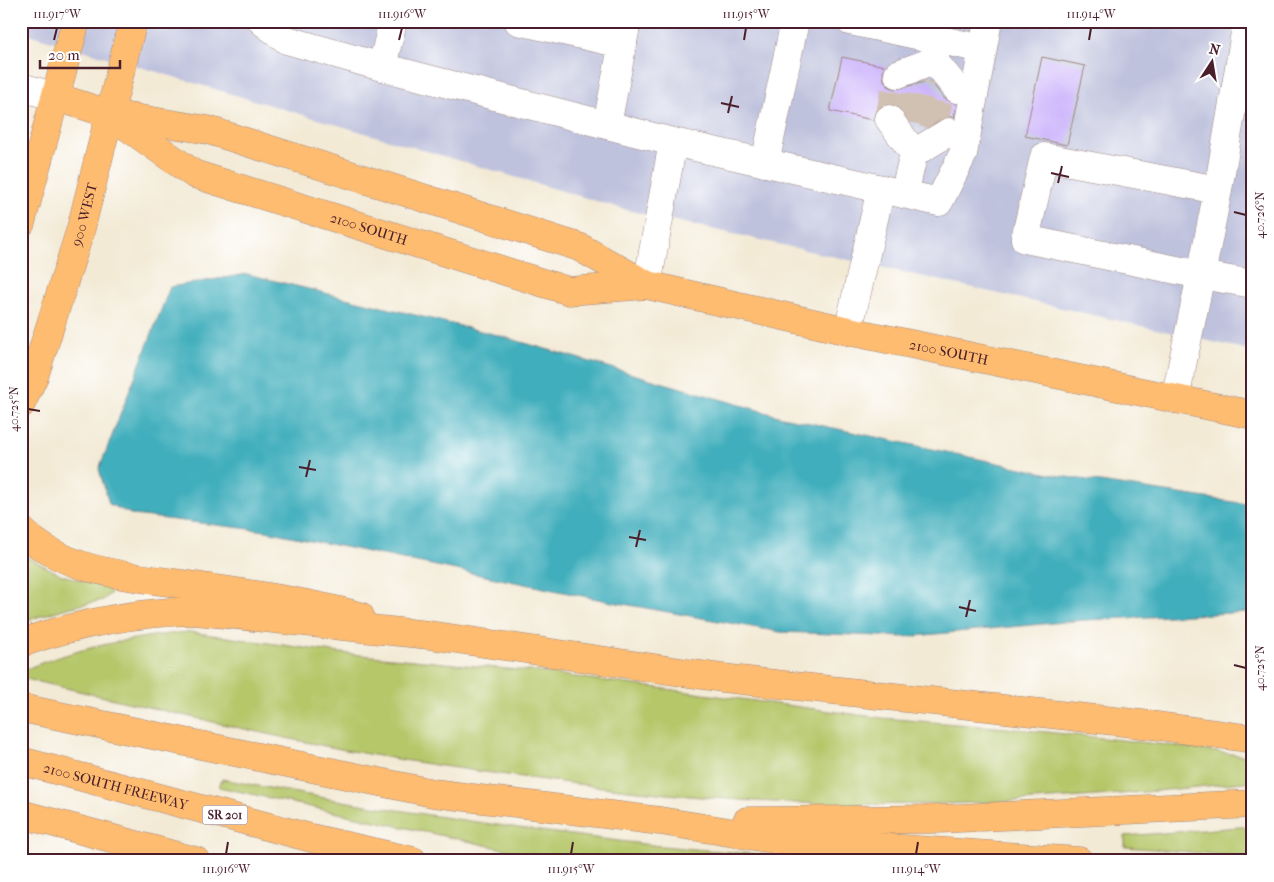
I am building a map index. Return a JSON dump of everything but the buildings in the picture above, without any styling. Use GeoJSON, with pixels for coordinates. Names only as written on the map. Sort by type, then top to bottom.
{"type":"FeatureCollection","features":[{"type":"Feature","properties":{"kind":"main road"},"geometry":{"type":"LineString","coordinates":[[21,224],[76,21]]}},
{"type":"Feature","properties":{"kind":"main road","name":"900 WEST"},"geometry":{"type":"LineString","coordinates":[[21,404],[35,374],[81,228],[133,21]]}},
{"type":"Feature","properties":{"kind":"main road","name":"2100 SOUTH"},"geometry":{"type":"LineString","coordinates":[[56,98],[110,114],[208,130],[579,247],[647,285],[848,331],[1253,415]]}},
{"type":"Feature","properties":{"kind":"main road","name":"2100 SOUTH"},"geometry":{"type":"LineString","coordinates":[[110,114],[194,174],[569,291],[647,285]]}},
{"type":"Feature","properties":{"kind":"main road"},"geometry":{"type":"LineString","coordinates":[[21,530],[44,548],[79,565],[119,574],[317,604],[429,635]]}},
{"type":"Feature","properties":{"kind":"main road"},"geometry":{"type":"LineString","coordinates":[[21,643],[67,628],[112,618],[157,612],[186,611],[429,635],[722,678],[1151,725],[1253,739]]}},
{"type":"Feature","properties":{"kind":"main road"},"geometry":{"type":"LineString","coordinates":[[21,708],[433,793],[660,821],[784,831],[1079,861]]}},
{"type":"Feature","properties":{"kind":"main road","name":"2100 SOUTH FREEWAY"},"geometry":{"type":"LineString","coordinates":[[30,764],[311,838],[413,861]]}},
{"type":"Feature","properties":{"kind":"main road"},"geometry":{"type":"LineString","coordinates":[[784,831],[938,819],[1253,804]]}},
{"type":"Feature","properties":{"kind":"main road"},"geometry":{"type":"LineString","coordinates":[[21,814],[196,861]]}},
{"type":"Feature","properties":{"kind":"street"},"geometry":{"type":"LineString","coordinates":[[262,21],[382,67],[673,142],[939,202],[963,154],[988,21]]}},
{"type":"Feature","properties":{"kind":"street"},"geometry":{"type":"LineString","coordinates":[[382,67],[393,21]]}},
{"type":"Feature","properties":{"kind":"street"},"geometry":{"type":"LineString","coordinates":[[518,21],[625,33],[607,125]]}},
{"type":"Feature","properties":{"kind":"street"},"geometry":{"type":"LineString","coordinates":[[765,162],[795,21]]}},
{"type":"Feature","properties":{"kind":"street"},"geometry":{"type":"LineString","coordinates":[[850,21],[932,71],[983,49]]}},
{"type":"Feature","properties":{"kind":"street"},"geometry":{"type":"LineString","coordinates":[[1174,399],[1218,190],[1247,21]]}},
{"type":"Feature","properties":{"kind":"street","name":"2100 SOUTH"},"geometry":{"type":"LineString","coordinates":[[21,87],[56,98]]}},
{"type":"Feature","properties":{"kind":"street"},"geometry":{"type":"LineString","coordinates":[[848,331],[892,191],[914,153],[921,126],[914,153]]}},
{"type":"Feature","properties":{"kind":"street"},"geometry":{"type":"LineString","coordinates":[[647,285],[673,142]]}},
{"type":"Feature","properties":{"kind":"street"},"geometry":{"type":"LineString","coordinates":[[1218,190],[1044,158],[1025,239],[1253,284]]}},
{"type":"Feature","properties":{"kind":"shaded area"},"geometry":{"type":"Polygon","coordinates":[[[21,21],[1253,21],[1253,351],[627,210],[21,32],[21,21]]]}},
{"type":"Feature","properties":{"kind":"green space"},"geometry":{"type":"Polygon","coordinates":[[[21,554],[62,575],[106,587],[111,593],[103,600],[67,608],[21,622],[21,554]]]}},
{"type":"Feature","properties":{"kind":"green space"},"geometry":{"type":"Polygon","coordinates":[[[190,632],[340,653],[539,672],[882,718],[1018,729],[1168,745],[1253,757],[1253,781],[1041,800],[935,804],[792,803],[717,798],[567,783],[372,755],[245,729],[21,678],[21,671],[83,650],[125,640],[190,632]]]}},
{"type":"Feature","properties":{"kind":"green space"},"geometry":{"type":"Polygon","coordinates":[[[222,779],[383,808],[544,831],[652,845],[845,861],[573,861],[517,852],[219,787],[222,779]]]}},
{"type":"Feature","properties":{"kind":"green space"},"geometry":{"type":"Polygon","coordinates":[[[1253,826],[1253,857],[1125,847],[1125,836],[1253,826]]]}},
{"type":"Feature","properties":{"kind":"water"},"geometry":{"type":"Polygon","coordinates":[[[247,274],[497,335],[782,417],[1054,475],[1253,505],[1253,612],[1085,620],[904,637],[780,632],[612,602],[266,531],[133,515],[109,504],[99,469],[170,287],[247,274]]]}},
{"type":"Feature","properties":{"kind":"tunnel"},"geometry":{"type":"LineString","coordinates":[[889,119],[898,74]]}},
{"type":"Feature","properties":{"kind":"tunnel"},"geometry":{"type":"LineString","coordinates":[[913,123],[922,80]]}},
{"type":"Feature","properties":{"kind":"tunnel"},"geometry":{"type":"LineString","coordinates":[[933,129],[942,85]]}}]}
